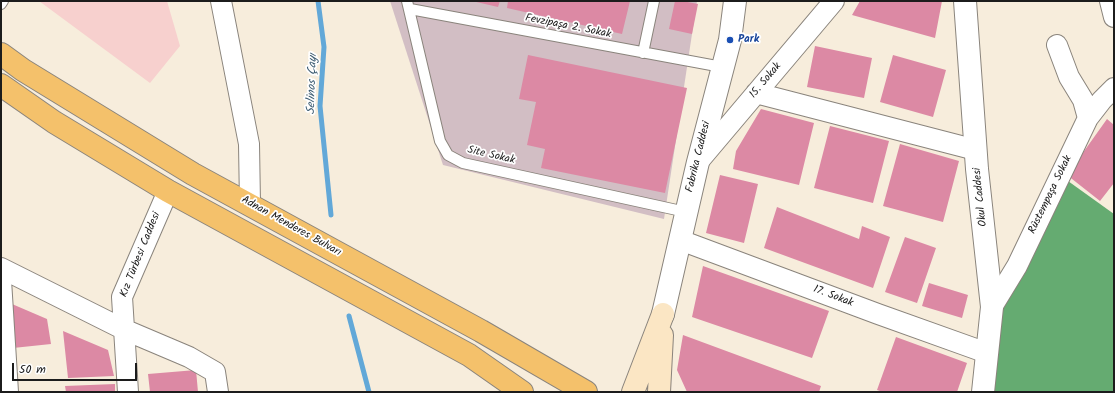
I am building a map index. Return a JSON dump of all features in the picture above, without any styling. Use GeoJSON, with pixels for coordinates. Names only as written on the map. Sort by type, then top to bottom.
{"type":"FeatureCollection","features":[{"type":"Feature","properties":{"kind":"main road","name":"Adnan Menderes Bulvarı"},"geometry":{"type":"LineString","coordinates":[[1,54],[23,70],[193,174],[481,332],[586,392]]}},
{"type":"Feature","properties":{"kind":"main road"},"geometry":{"type":"LineString","coordinates":[[1,85],[54,122],[168,191],[469,355],[522,392]]}},
{"type":"Feature","properties":{"kind":"main road"},"geometry":{"type":"LineString","coordinates":[[633,392],[663,314]]}},
{"type":"Feature","properties":{"kind":"main road"},"geometry":{"type":"LineString","coordinates":[[659,392],[663,314]]}},
{"type":"Feature","properties":{"kind":"street"},"geometry":{"type":"LineString","coordinates":[[221,1],[249,144],[250,204]]}},
{"type":"Feature","properties":{"kind":"street","name":"Fabrika Caddesi"},"geometry":{"type":"LineString","coordinates":[[663,314],[698,162],[730,40],[735,1]]}},
{"type":"Feature","properties":{"kind":"street","name":"15. Sokak"},"geometry":{"type":"LineString","coordinates":[[698,162],[834,1]]}},
{"type":"Feature","properties":{"kind":"street","name":"Okul Caddesi"},"geometry":{"type":"LineString","coordinates":[[965,1],[976,150],[992,306],[983,392]]}},
{"type":"Feature","properties":{"kind":"street"},"geometry":{"type":"LineString","coordinates":[[1110,1],[1114,17]]}},
{"type":"Feature","properties":{"kind":"street"},"geometry":{"type":"LineString","coordinates":[[1057,45],[1069,77],[1083,100],[1088,118]]}},
{"type":"Feature","properties":{"kind":"street"},"geometry":{"type":"LineString","coordinates":[[756,93],[976,150]]}},
{"type":"Feature","properties":{"kind":"street","name":"Rüstempaşa Sokak"},"geometry":{"type":"LineString","coordinates":[[992,306],[1017,266],[1088,118],[1110,99]]}},
{"type":"Feature","properties":{"kind":"street","name":"Kız Türbesi Caddesi"},"geometry":{"type":"LineString","coordinates":[[128,392],[122,297],[168,191]]}},
{"type":"Feature","properties":{"kind":"street","name":"17. Sokak"},"geometry":{"type":"LineString","coordinates":[[680,240],[987,353]]}},
{"type":"Feature","properties":{"kind":"street"},"geometry":{"type":"LineString","coordinates":[[1,268],[123,329],[189,357],[215,372],[218,392]]}},
{"type":"Feature","properties":{"kind":"street"},"geometry":{"type":"LineString","coordinates":[[1,280],[8,392]]}},
{"type":"Feature","properties":{"kind":"lane"},"geometry":{"type":"LineString","coordinates":[[643,53],[654,1]]}},
{"type":"Feature","properties":{"kind":"lane","name":"Fevzipaşa 2. Sokak"},"geometry":{"type":"LineString","coordinates":[[408,5],[643,53],[722,67]]}},
{"type":"Feature","properties":{"kind":"lane","name":"Site Sokak"},"geometry":{"type":"LineString","coordinates":[[408,5],[440,141],[448,155],[463,163],[686,212]]}},
{"type":"Feature","properties":{"kind":"shaded area"},"geometry":{"type":"Polygon","coordinates":[[[39,1],[167,1],[180,46],[150,83],[39,1]]]}},
{"type":"Feature","properties":{"kind":"shaded area"},"geometry":{"type":"Polygon","coordinates":[[[390,1],[697,1],[664,219],[443,165],[390,1]]]}},
{"type":"Feature","properties":{"kind":"green space"},"geometry":{"type":"Polygon","coordinates":[[[1061,176],[1114,214],[1114,392],[983,392],[992,307],[1061,176]]]}},
{"type":"Feature","properties":{"kind":"building"},"geometry":{"type":"Polygon","coordinates":[[[472,1],[500,1],[498,7],[472,1]]]}},
{"type":"Feature","properties":{"kind":"building"},"geometry":{"type":"Polygon","coordinates":[[[508,1],[630,1],[622,34],[507,8],[508,1]]]}},
{"type":"Feature","properties":{"kind":"building"},"geometry":{"type":"Polygon","coordinates":[[[675,1],[698,4],[692,34],[669,29],[675,1]]]}},
{"type":"Feature","properties":{"kind":"building"},"geometry":{"type":"Polygon","coordinates":[[[860,1],[942,1],[935,38],[852,15],[860,1]]]}},
{"type":"Feature","properties":{"kind":"building"},"geometry":{"type":"Polygon","coordinates":[[[815,46],[872,58],[864,98],[807,87],[815,46]]]}},
{"type":"Feature","properties":{"kind":"building"},"geometry":{"type":"Polygon","coordinates":[[[528,55],[687,88],[665,193],[541,168],[545,149],[527,145],[536,102],[519,99],[528,55]]]}},
{"type":"Feature","properties":{"kind":"building"},"geometry":{"type":"Polygon","coordinates":[[[893,55],[946,70],[933,117],[880,102],[893,55]]]}},
{"type":"Feature","properties":{"kind":"building"},"geometry":{"type":"Polygon","coordinates":[[[761,109],[814,123],[799,185],[733,169],[736,151],[761,109]]]}},
{"type":"Feature","properties":{"kind":"building"},"geometry":{"type":"Polygon","coordinates":[[[1107,119],[1114,125],[1114,183],[1100,201],[1067,175],[1107,119]]]}},
{"type":"Feature","properties":{"kind":"building"},"geometry":{"type":"Polygon","coordinates":[[[830,126],[889,141],[873,203],[814,188],[830,126]]]}},
{"type":"Feature","properties":{"kind":"building"},"geometry":{"type":"Polygon","coordinates":[[[900,144],[959,161],[943,222],[883,206],[900,144]]]}},
{"type":"Feature","properties":{"kind":"building"},"geometry":{"type":"Polygon","coordinates":[[[720,175],[758,184],[744,243],[706,233],[720,175]]]}},
{"type":"Feature","properties":{"kind":"building"},"geometry":{"type":"Polygon","coordinates":[[[777,207],[859,239],[862,226],[890,237],[873,288],[764,248],[777,207]]]}},
{"type":"Feature","properties":{"kind":"building"},"geometry":{"type":"Polygon","coordinates":[[[905,237],[936,248],[917,303],[885,292],[905,237]]]}},
{"type":"Feature","properties":{"kind":"building"},"geometry":{"type":"Polygon","coordinates":[[[703,266],[829,311],[812,358],[692,317],[703,266]]]}},
{"type":"Feature","properties":{"kind":"building"},"geometry":{"type":"Polygon","coordinates":[[[929,283],[968,295],[962,318],[922,306],[929,283]]]}},
{"type":"Feature","properties":{"kind":"building"},"geometry":{"type":"Polygon","coordinates":[[[12,304],[47,319],[51,344],[13,348],[12,304]]]}},
{"type":"Feature","properties":{"kind":"building"},"geometry":{"type":"Polygon","coordinates":[[[63,331],[108,350],[114,376],[68,378],[63,331]]]}},
{"type":"Feature","properties":{"kind":"building"},"geometry":{"type":"Polygon","coordinates":[[[683,335],[821,386],[819,392],[687,392],[677,370],[683,335]]]}},
{"type":"Feature","properties":{"kind":"building"},"geometry":{"type":"Polygon","coordinates":[[[896,337],[967,363],[957,392],[883,392],[877,390],[896,337]]]}},
{"type":"Feature","properties":{"kind":"building"},"geometry":{"type":"Polygon","coordinates":[[[196,370],[198,392],[150,392],[148,374],[196,370]]]}},
{"type":"Feature","properties":{"kind":"building"},"geometry":{"type":"Polygon","coordinates":[[[115,384],[115,392],[66,392],[65,386],[115,384]]]}},
{"type":"Feature","properties":{"kind":"waterway","name":"Selinos Çayı"},"geometry":{"type":"LineString","coordinates":[[318,1],[324,47],[320,106],[331,215]]}},
{"type":"Feature","properties":{"kind":"waterway","name":"Selinos Çayı"},"geometry":{"type":"LineString","coordinates":[[349,316],[369,392]]}},
{"type":"Feature","properties":{"kind":"place","name":"Park"},"geometry":{"type":"Point","coordinates":[730,40]}}]}
